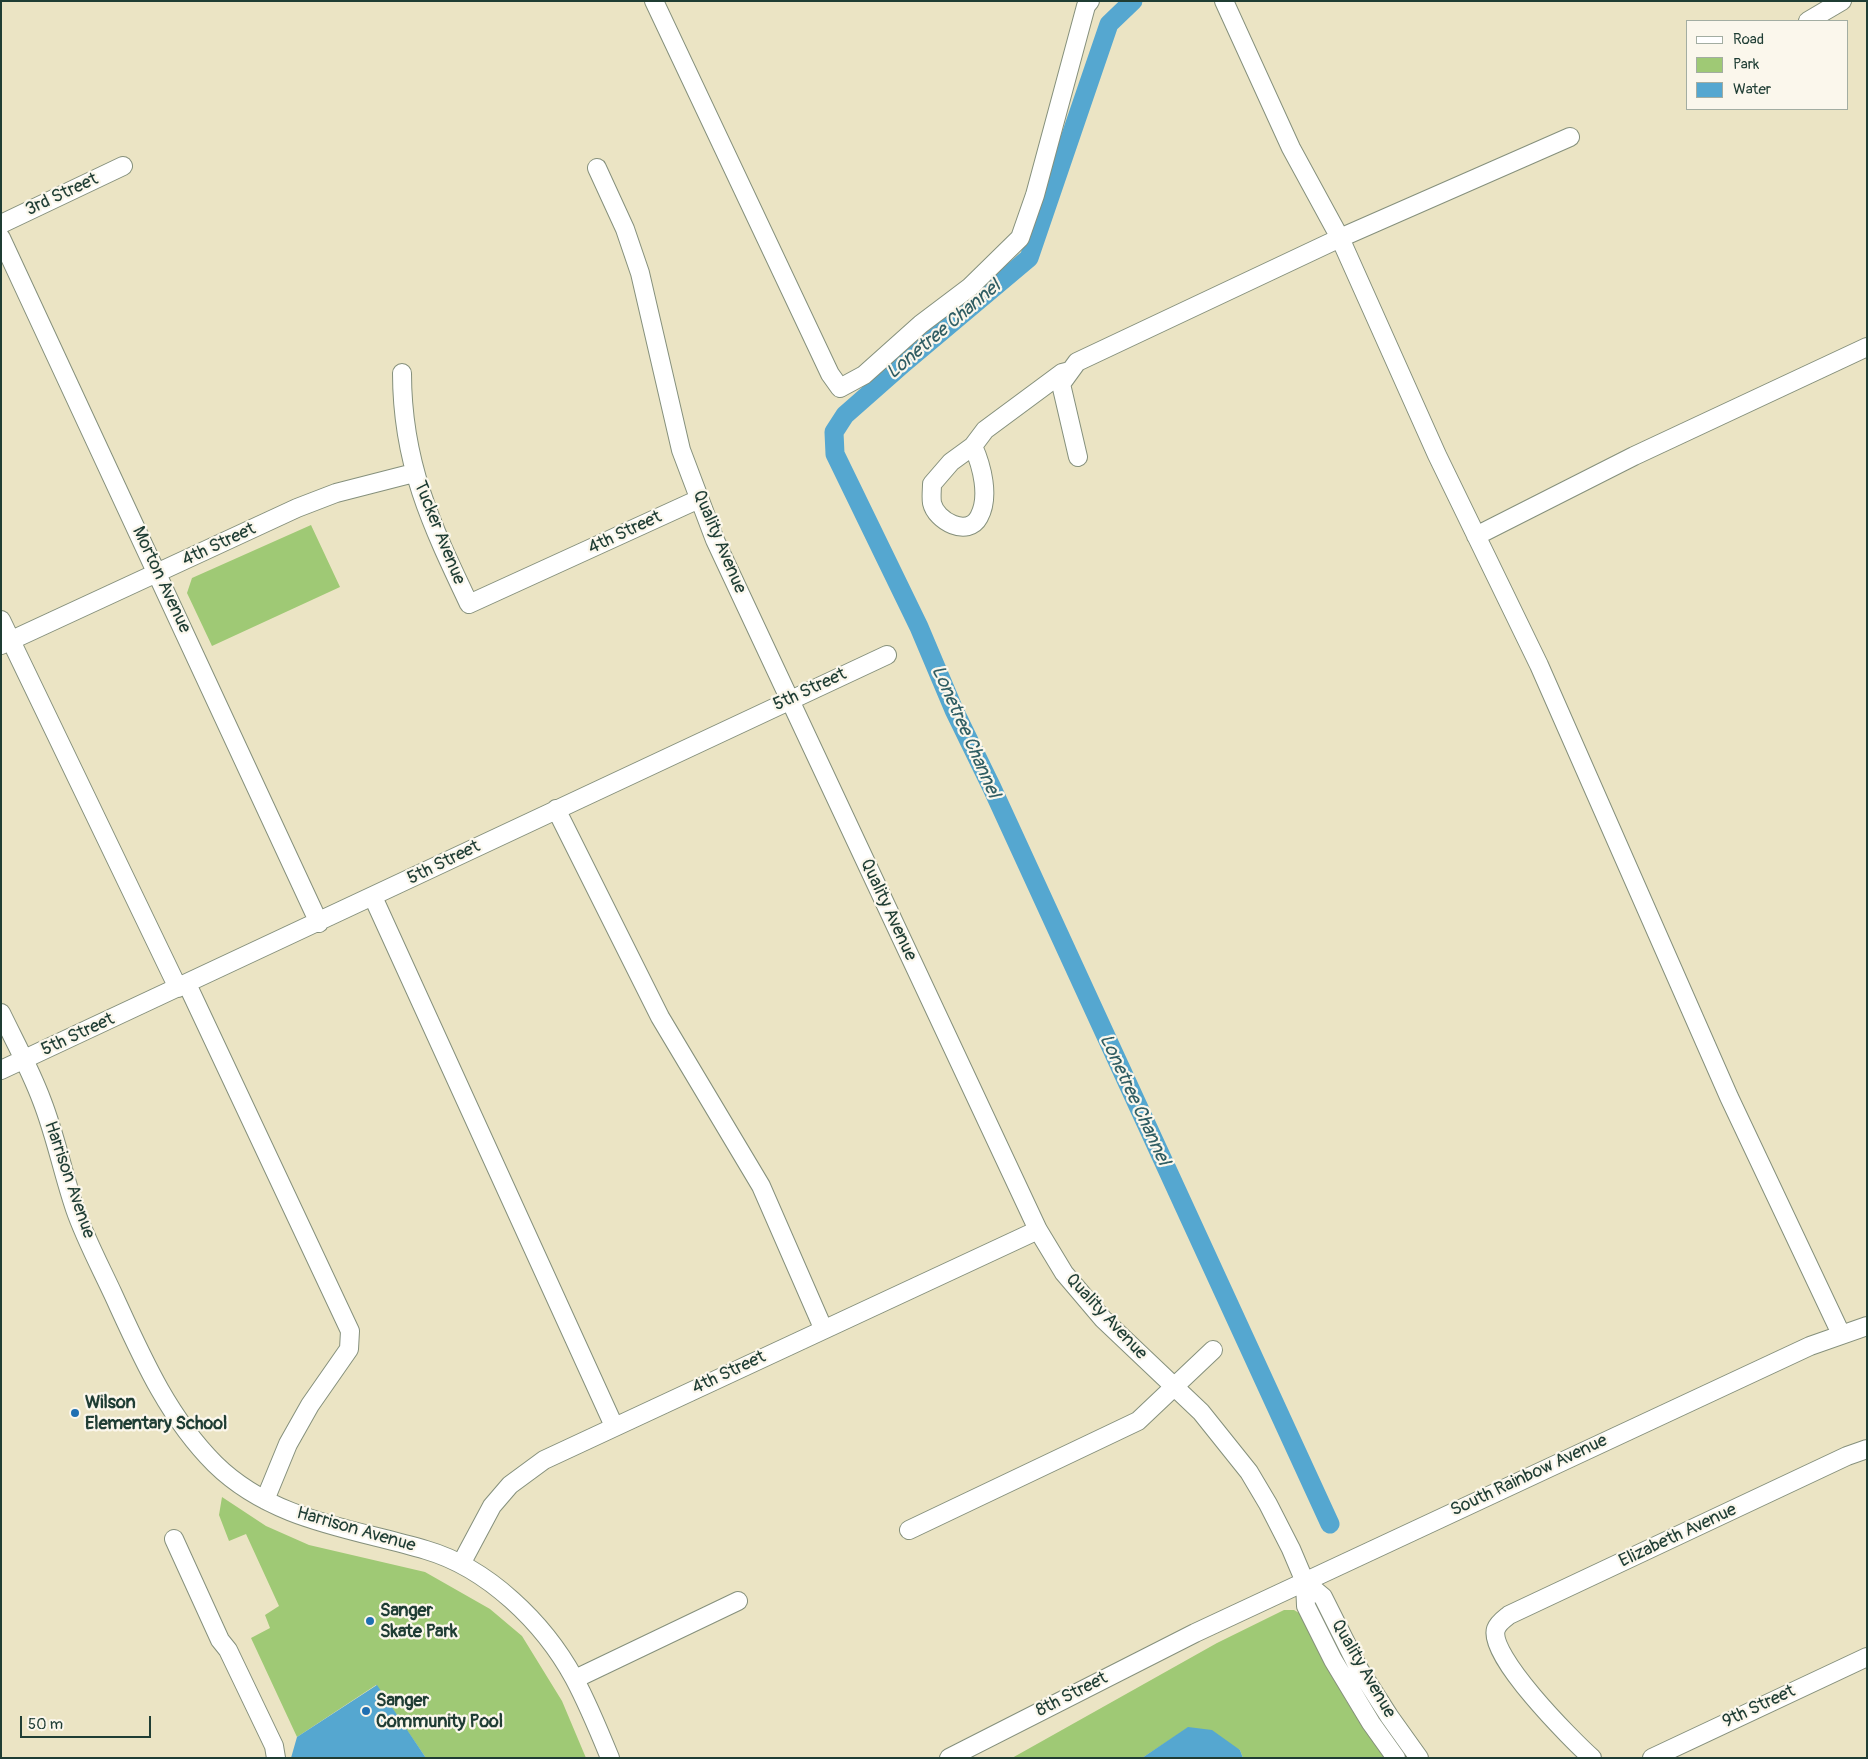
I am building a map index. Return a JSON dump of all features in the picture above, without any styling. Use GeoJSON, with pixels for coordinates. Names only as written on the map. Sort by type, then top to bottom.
{"type":"FeatureCollection","features":[{"type":"Feature","properties":{"kind":"street"},"geometry":{"type":"LineString","coordinates":[[654,1],[830,374],[840,388],[864,375],[921,324],[970,288],[1020,238],[1034,195],[1086,6],[1090,1]]}},
{"type":"Feature","properties":{"kind":"street"},"geometry":{"type":"LineString","coordinates":[[1224,1],[1291,148],[1340,238],[1437,455],[1539,665],[1729,1097],[1841,1334]]}},
{"type":"Feature","properties":{"kind":"street"},"geometry":{"type":"LineString","coordinates":[[1810,20],[1842,1]]}},
{"type":"Feature","properties":{"kind":"street"},"geometry":{"type":"LineString","coordinates":[[1078,457],[1061,384],[1077,362],[1340,238],[1570,136]]}},
{"type":"Feature","properties":{"kind":"street","name":"3rd Street"},"geometry":{"type":"LineString","coordinates":[[1,224],[123,166]]}},
{"type":"Feature","properties":{"kind":"street","name":"Quality Avenue"},"geometry":{"type":"LineString","coordinates":[[598,168],[626,229],[640,273],[681,450],[715,540],[1038,1230],[1064,1273],[1103,1319],[1201,1412],[1249,1472],[1268,1504],[1305,1582],[1306,1606],[1333,1660],[1371,1723],[1396,1758]]}},
{"type":"Feature","properties":{"kind":"street","name":"Morton Avenue"},"geometry":{"type":"LineString","coordinates":[[1,238],[319,923]]}},
{"type":"Feature","properties":{"kind":"street"},"geometry":{"type":"LineString","coordinates":[[1476,536],[1643,452],[1867,347]]}},
{"type":"Feature","properties":{"kind":"street"},"geometry":{"type":"LineString","coordinates":[[973,446],[985,430],[1000,418],[1062,373],[1070,371]]}},
{"type":"Feature","properties":{"kind":"street","name":"Tucker Avenue"},"geometry":{"type":"LineString","coordinates":[[402,373],[403,420],[414,473],[435,532],[469,604]]}},
{"type":"Feature","properties":{"kind":"street","name":"4th Street"},"geometry":{"type":"LineString","coordinates":[[6,643],[328,496],[373,482],[414,473]]}},
{"type":"Feature","properties":{"kind":"street","name":"4th Street"},"geometry":{"type":"LineString","coordinates":[[469,604],[699,499]]}},
{"type":"Feature","properties":{"kind":"street"},"geometry":{"type":"LineString","coordinates":[[1,620],[6,643],[183,986],[350,1331],[350,1349],[310,1405],[288,1444],[265,1500]]}},
{"type":"Feature","properties":{"kind":"street","name":"5th Street"},"geometry":{"type":"LineString","coordinates":[[1,1070],[319,923],[556,808],[886,656]]}},
{"type":"Feature","properties":{"kind":"street"},"geometry":{"type":"LineString","coordinates":[[556,808],[660,1017],[761,1186],[823,1328]]}},
{"type":"Feature","properties":{"kind":"street"},"geometry":{"type":"LineString","coordinates":[[373,897],[614,1426]]}},
{"type":"Feature","properties":{"kind":"street","name":"Harrison Avenue"},"geometry":{"type":"LineString","coordinates":[[1,1013],[42,1102],[76,1212],[160,1393],[197,1445],[241,1486],[300,1517],[428,1551],[461,1564],[496,1587],[558,1651],[575,1679],[610,1758]]}},
{"type":"Feature","properties":{"kind":"street","name":"4th Street"},"geometry":{"type":"LineString","coordinates":[[461,1564],[492,1506],[510,1485],[544,1460],[823,1328],[1038,1230]]}},
{"type":"Feature","properties":{"kind":"street","name":"South Rainbow Avenue"},"geometry":{"type":"LineString","coordinates":[[1195,1633],[1605,1441],[1841,1334],[1867,1326]]}},
{"type":"Feature","properties":{"kind":"street"},"geometry":{"type":"LineString","coordinates":[[909,1530],[1122,1431],[1138,1421],[1213,1350]]}},
{"type":"Feature","properties":{"kind":"street","name":"Elizabeth Avenue"},"geometry":{"type":"LineString","coordinates":[[1592,1758],[1553,1721],[1523,1685],[1501,1650],[1495,1630],[1509,1615],[1847,1456],[1867,1449]]}},
{"type":"Feature","properties":{"kind":"street"},"geometry":{"type":"LineString","coordinates":[[174,1539],[220,1640],[228,1650],[274,1746],[276,1758]]}},
{"type":"Feature","properties":{"kind":"street","name":"Quality Avenue"},"geometry":{"type":"LineString","coordinates":[[1305,1582],[1323,1597],[1359,1669],[1419,1758]]}},
{"type":"Feature","properties":{"kind":"street"},"geometry":{"type":"LineString","coordinates":[[575,1679],[738,1601]]}},
{"type":"Feature","properties":{"kind":"street","name":"8th Street"},"geometry":{"type":"LineString","coordinates":[[958,1756],[1195,1633]]}},
{"type":"Feature","properties":{"kind":"street","name":"9th Street"},"geometry":{"type":"LineString","coordinates":[[1652,1758],[1867,1657]]}},
{"type":"Feature","properties":{"kind":"green space"},"geometry":{"type":"Polygon","coordinates":[[[311,525],[340,587],[212,646],[187,593],[192,578],[311,525]]]}},
{"type":"Feature","properties":{"kind":"green space"},"geometry":{"type":"Polygon","coordinates":[[[222,1497],[266,1526],[309,1545],[425,1572],[490,1609],[522,1636],[562,1701],[586,1758],[426,1758],[376,1685],[297,1737],[251,1638],[270,1628],[265,1615],[279,1606],[246,1534],[229,1541],[219,1515],[222,1497]]]}},
{"type":"Feature","properties":{"kind":"green space"},"geometry":{"type":"Polygon","coordinates":[[[1284,1610],[1294,1610],[1304,1616],[1316,1646],[1347,1702],[1385,1758],[1243,1758],[1240,1750],[1188,1728],[1142,1758],[1012,1758],[1217,1643],[1284,1610]]]}},
{"type":"Feature","properties":{"kind":"water","name":"Sanger Community Pool"},"geometry":{"type":"Polygon","coordinates":[[[377,1685],[426,1758],[291,1758],[297,1737],[377,1685]]]}},
{"type":"Feature","properties":{"kind":"water"},"geometry":{"type":"Polygon","coordinates":[[[1188,1727],[1212,1730],[1240,1750],[1243,1758],[1142,1758],[1188,1727]]]}},
{"type":"Feature","properties":{"kind":"waterway","name":"Lonetree Channel"},"geometry":{"type":"LineString","coordinates":[[1133,1],[1109,24],[1029,258],[845,415],[834,432],[835,454],[919,627],[954,710],[992,788],[1330,1524]]}},
{"type":"Feature","properties":{"kind":"place","name":"Wilson Elementary School"},"geometry":{"type":"Point","coordinates":[75,1413]}},
{"type":"Feature","properties":{"kind":"place","name":"Sanger Skate Park"},"geometry":{"type":"Point","coordinates":[370,1621]}},
{"type":"Feature","properties":{"kind":"place","name":"Sanger Community Pool"},"geometry":{"type":"Point","coordinates":[366,1711]}}]}
